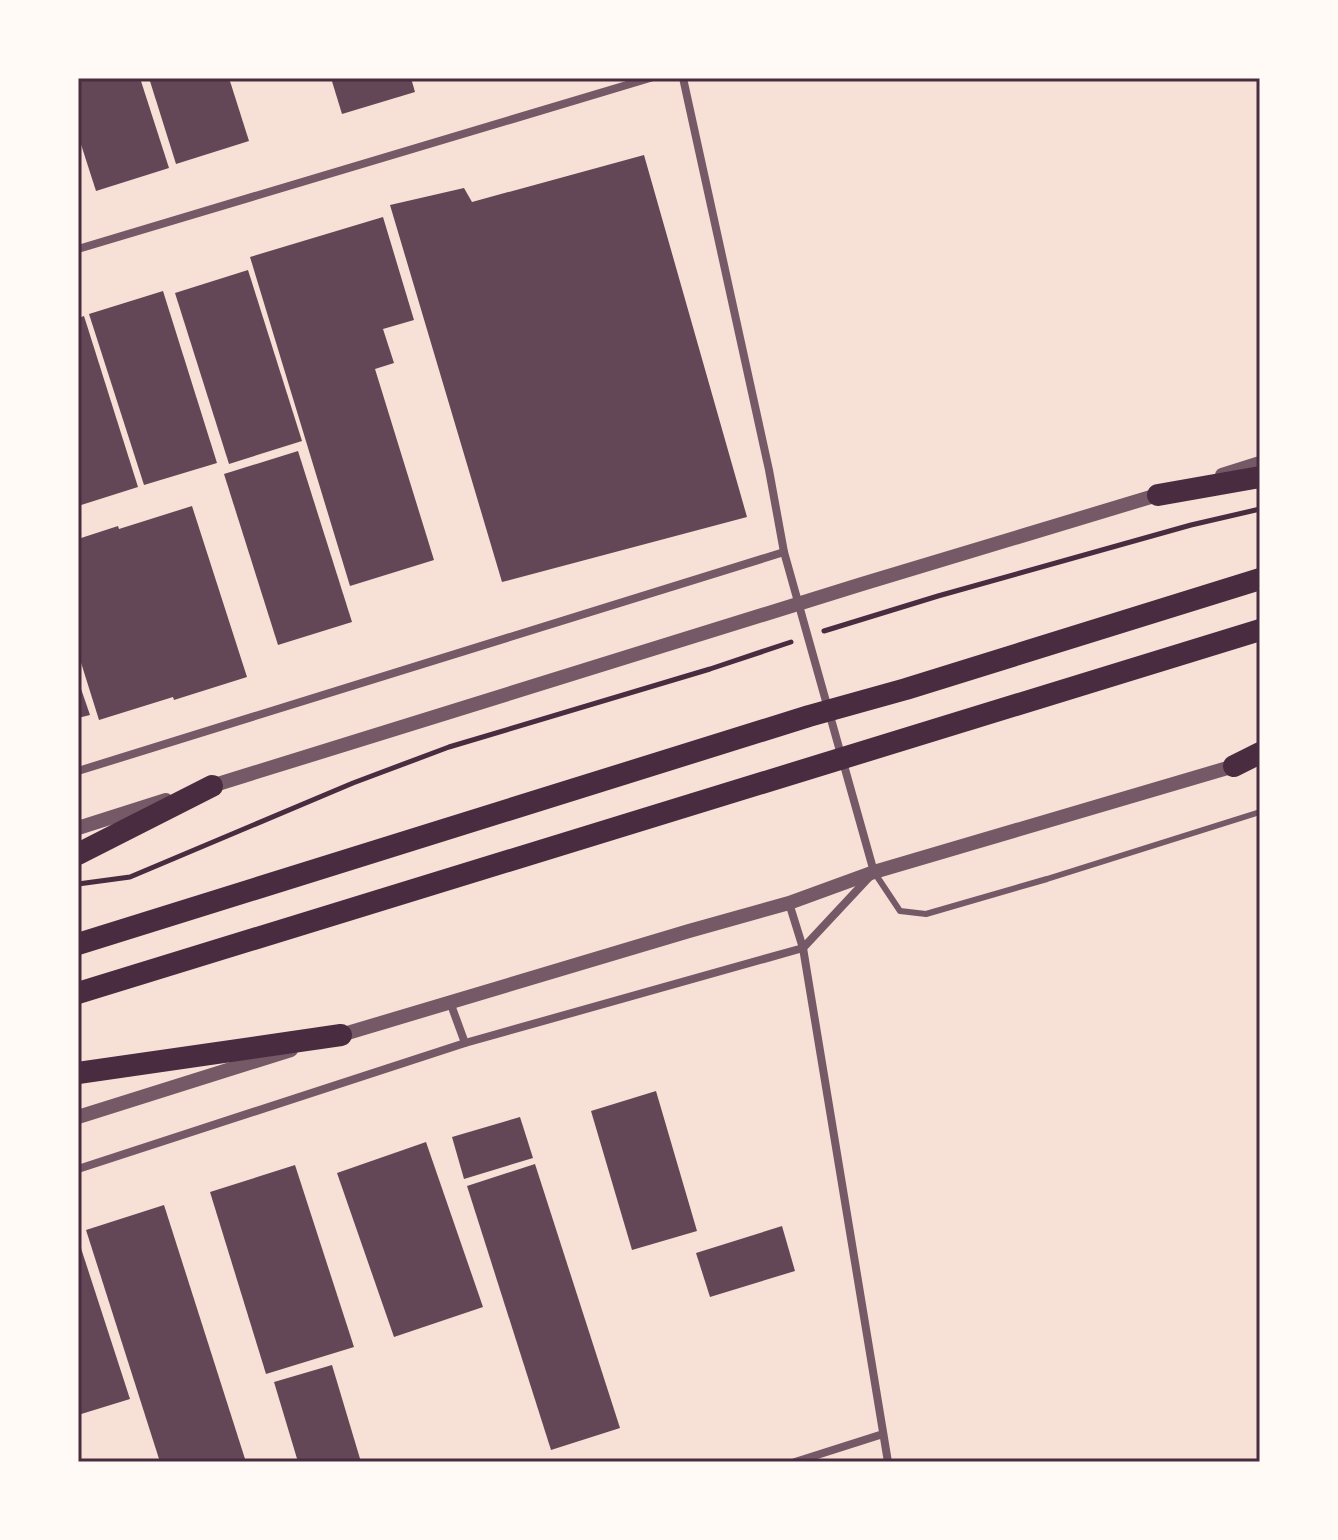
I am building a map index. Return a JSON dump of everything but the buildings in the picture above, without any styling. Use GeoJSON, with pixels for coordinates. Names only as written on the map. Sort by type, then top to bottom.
{"type":"FeatureCollection","features":[{"type":"Feature","properties":{"kind":"highway"},"geometry":{"type":"LineString","coordinates":[[1158,495],[1260,477]]}},
{"type":"Feature","properties":{"kind":"highway"},"geometry":{"type":"LineString","coordinates":[[78,944],[1260,579]]}},
{"type":"Feature","properties":{"kind":"highway"},"geometry":{"type":"LineString","coordinates":[[78,993],[1260,630]]}},
{"type":"Feature","properties":{"kind":"highway"},"geometry":{"type":"LineString","coordinates":[[1234,766],[1260,755]]}},
{"type":"Feature","properties":{"kind":"highway"},"geometry":{"type":"LineString","coordinates":[[78,854],[212,786]]}},
{"type":"Feature","properties":{"kind":"highway"},"geometry":{"type":"LineString","coordinates":[[78,1073],[341,1035]]}},
{"type":"Feature","properties":{"kind":"street"},"geometry":{"type":"LineString","coordinates":[[78,249],[650,78]]}},
{"type":"Feature","properties":{"kind":"street"},"geometry":{"type":"LineString","coordinates":[[683,78],[769,470],[784,552],[874,872]]}},
{"type":"Feature","properties":{"kind":"street"},"geometry":{"type":"LineString","coordinates":[[78,828],[1260,463]]}},
{"type":"Feature","properties":{"kind":"street"},"geometry":{"type":"LineString","coordinates":[[78,771],[784,552]]}},
{"type":"Feature","properties":{"kind":"street"},"geometry":{"type":"LineString","coordinates":[[78,1117],[450,1002],[789,903],[874,872],[1234,766]]}},
{"type":"Feature","properties":{"kind":"street"},"geometry":{"type":"LineString","coordinates":[[78,1169],[465,1043],[803,948],[874,872]]}},
{"type":"Feature","properties":{"kind":"street"},"geometry":{"type":"LineString","coordinates":[[789,903],[803,948],[888,1462]]}},
{"type":"Feature","properties":{"kind":"street"},"geometry":{"type":"LineString","coordinates":[[450,1002],[465,1043]]}},
{"type":"Feature","properties":{"kind":"street"},"geometry":{"type":"LineString","coordinates":[[795,1462],[883,1434]]}},
{"type":"Feature","properties":{"kind":"lane"},"geometry":{"type":"LineString","coordinates":[[874,872],[900,911],[926,914],[1260,812]]}},
{"type":"Feature","properties":{"kind":"path"},"geometry":{"type":"LineString","coordinates":[[78,884],[130,877],[353,783],[449,747],[710,669],[938,596],[1191,525],[1260,509]]}}]}
